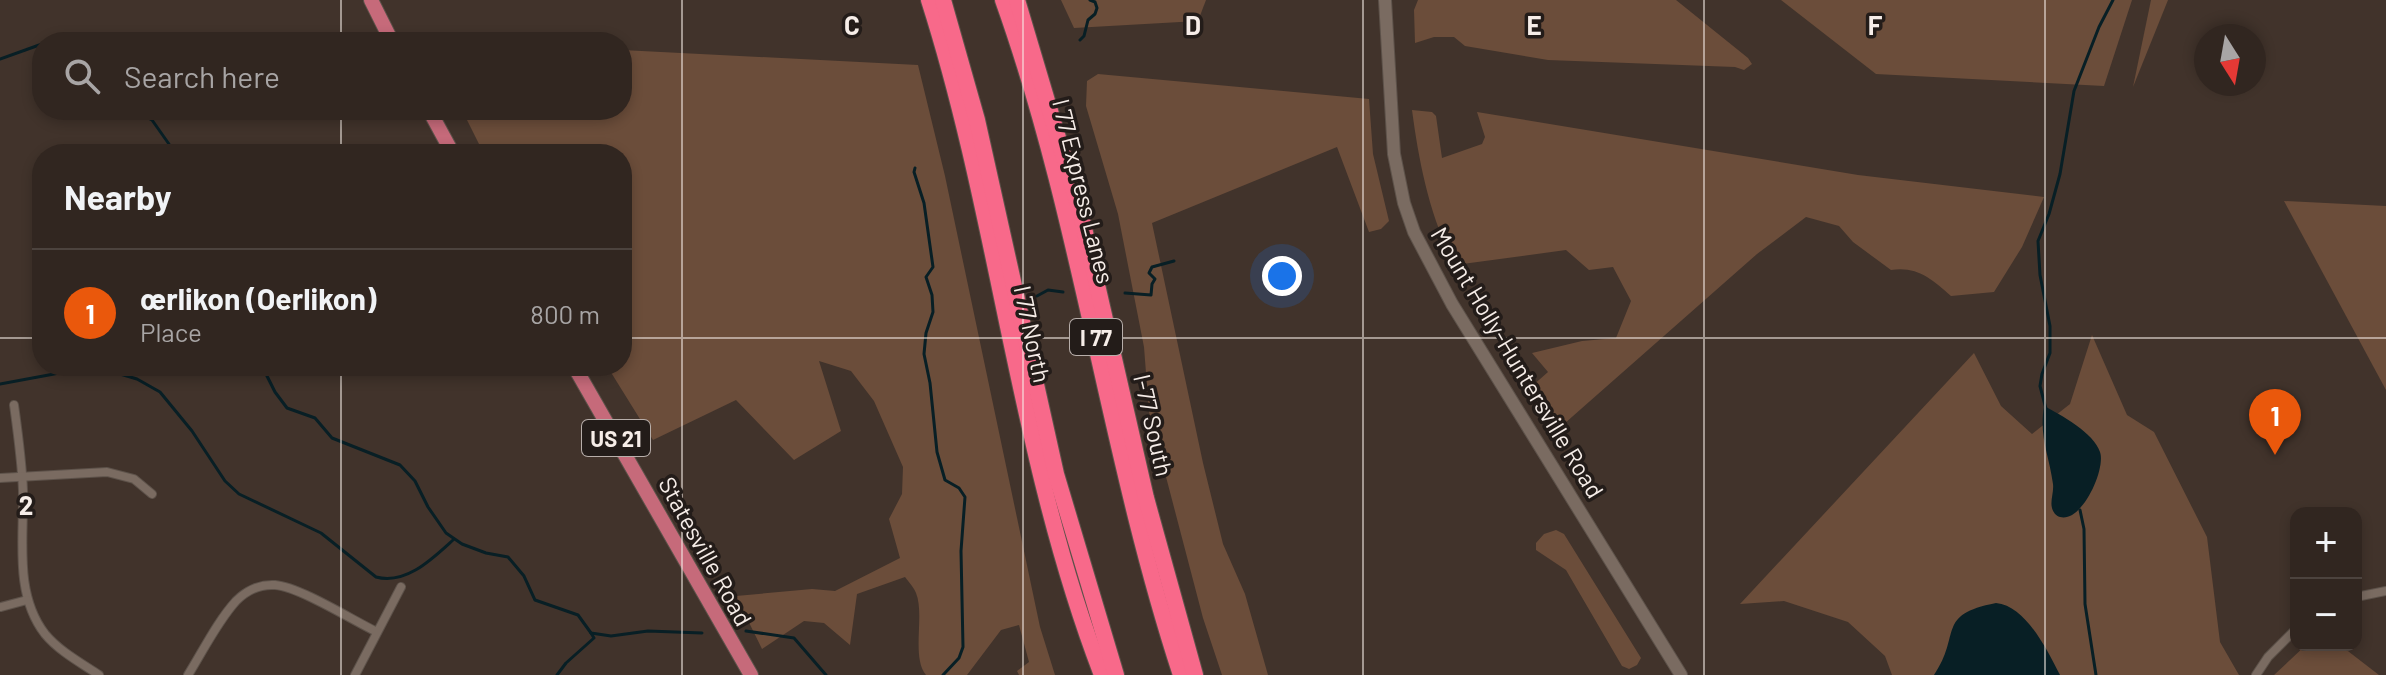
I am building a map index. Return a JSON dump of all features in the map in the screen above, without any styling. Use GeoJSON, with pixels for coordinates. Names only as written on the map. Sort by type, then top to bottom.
{"type":"FeatureCollection","features":[{"type":"Feature","properties":{"kind":"highway","name":"I 77 North"},"geometry":{"type":"LineString","coordinates":[[929,0],[963,123],[1041,478],[1075,597],[1102,675]]}},
{"type":"Feature","properties":{"kind":"highway"},"geometry":{"type":"LineString","coordinates":[[943,0],[980,132],[1056,474],[1116,675]]}},
{"type":"Feature","properties":{"kind":"highway","name":"I 77 Express Lanes"},"geometry":{"type":"LineString","coordinates":[[1003,0],[1057,173],[1136,516],[1181,675]]}},
{"type":"Feature","properties":{"kind":"highway","name":"I-77 South"},"geometry":{"type":"LineString","coordinates":[[1017,0],[1081,215],[1149,513],[1195,675]]}},
{"type":"Feature","properties":{"kind":"main road"},"geometry":{"type":"LineString","coordinates":[[371,0],[387,32]]}},
{"type":"Feature","properties":{"kind":"main road","name":"Mount Holly-Huntersville Road"},"geometry":{"type":"LineString","coordinates":[[1385,0],[1394,154],[1404,203],[1417,239],[1452,304],[1681,675]]}},
{"type":"Feature","properties":{"kind":"main road"},"geometry":{"type":"LineString","coordinates":[[434,120],[448,144]]}},
{"type":"Feature","properties":{"kind":"main road","name":"Statesville Road"},"geometry":{"type":"LineString","coordinates":[[580,376],[751,675]]}},
{"type":"Feature","properties":{"kind":"street"},"geometry":{"type":"LineString","coordinates":[[14,405],[22,477],[27,600],[46,636],[99,675]]}},
{"type":"Feature","properties":{"kind":"street"},"geometry":{"type":"LineString","coordinates":[[0,478],[107,472],[134,479],[152,494]]}},
{"type":"Feature","properties":{"kind":"street"},"geometry":{"type":"LineString","coordinates":[[188,675],[235,603],[248,591],[265,585],[276,585],[295,592],[377,632]]}},
{"type":"Feature","properties":{"kind":"street"},"geometry":{"type":"LineString","coordinates":[[355,675],[401,587]]}},
{"type":"Feature","properties":{"kind":"street"},"geometry":{"type":"LineString","coordinates":[[2362,596],[2386,591]]}},
{"type":"Feature","properties":{"kind":"street"},"geometry":{"type":"LineString","coordinates":[[1,607],[27,600]]}},
{"type":"Feature","properties":{"kind":"street"},"geometry":{"type":"LineString","coordinates":[[2256,675],[2268,657],[2290,635]]}},
{"type":"Feature","properties":{"kind":"shaded area"},"geometry":{"type":"Polygon","coordinates":[[[1061,0],[1206,0],[1198,21],[1074,28],[1061,0]]]}},
{"type":"Feature","properties":{"kind":"shaded area"},"geometry":{"type":"Polygon","coordinates":[[[1418,0],[1676,0],[1752,64],[1744,70],[1735,67],[1548,60],[1465,46],[1454,37],[1434,37],[1415,43],[1414,10],[1418,0]]]}},
{"type":"Feature","properties":{"kind":"shaded area"},"geometry":{"type":"Polygon","coordinates":[[[1781,0],[2132,0],[2104,86],[1876,74],[1781,0]]]}},
{"type":"Feature","properties":{"kind":"shaded area"},"geometry":{"type":"Polygon","coordinates":[[[2151,0],[2168,0],[2133,87],[2151,0]]]}},
{"type":"Feature","properties":{"kind":"shaded area"},"geometry":{"type":"Polygon","coordinates":[[[632,51],[918,65],[945,176],[1040,627],[1055,675],[1019,675],[1017,671],[1029,662],[1019,625],[1001,630],[967,675],[926,675],[919,658],[918,602],[915,591],[905,577],[857,594],[850,645],[824,623],[804,621],[762,649],[736,596],[812,589],[835,591],[900,558],[889,519],[902,494],[903,467],[874,401],[851,371],[819,361],[841,431],[794,460],[736,400],[653,440],[613,376],[632,376],[632,144],[479,144],[467,120],[632,120],[632,51]]]}},
{"type":"Feature","properties":{"kind":"shaded area"},"geometry":{"type":"Polygon","coordinates":[[[1098,74],[1369,99],[1373,154],[1389,221],[1381,229],[1369,232],[1337,147],[1152,223],[1223,544],[1245,594],[1268,675],[1222,675],[1203,618],[1149,412],[1144,347],[1118,214],[1086,106],[1087,81],[1098,74]]]}},
{"type":"Feature","properties":{"kind":"shaded area"},"geometry":{"type":"Polygon","coordinates":[[[1412,110],[1432,112],[1436,116],[1442,158],[1482,144],[1485,137],[1477,112],[1858,175],[2044,197],[2022,247],[1994,292],[1951,296],[1931,279],[1916,272],[1891,270],[1853,242],[1839,226],[1806,217],[1757,254],[1556,431],[1531,387],[1548,372],[1532,353],[1582,341],[1616,338],[1631,301],[1613,267],[1589,270],[1566,250],[1455,265],[1427,190],[1412,110]]]}},
{"type":"Feature","properties":{"kind":"shaded area"},"geometry":{"type":"Polygon","coordinates":[[[2284,201],[2386,206],[2386,390],[2284,201]]]}},
{"type":"Feature","properties":{"kind":"shaded area"},"geometry":{"type":"Polygon","coordinates":[[[2092,335],[2127,415],[2154,432],[2207,537],[2220,642],[2239,675],[1892,675],[1885,656],[1848,622],[1784,601],[1740,604],[1974,353],[2001,406],[2032,434],[2070,404],[2092,335]]]}},
{"type":"Feature","properties":{"kind":"shaded area"},"geometry":{"type":"Polygon","coordinates":[[[1556,530],[1564,534],[1641,658],[1637,665],[1629,669],[1622,666],[1566,570],[1536,550],[1536,543],[1544,534],[1556,530]]]}},
{"type":"Feature","properties":{"kind":"shaded area"},"geometry":{"type":"Polygon","coordinates":[[[2300,651],[2348,651],[2379,675],[2274,675],[2300,651]]]}},
{"type":"Feature","properties":{"kind":"water"},"geometry":{"type":"Polygon","coordinates":[[[2044,406],[2084,431],[2100,452],[2096,482],[2084,504],[2068,517],[2055,514],[2052,508],[2053,484],[2045,446],[2044,406]]]}},
{"type":"Feature","properties":{"kind":"water"},"geometry":{"type":"Polygon","coordinates":[[[1996,603],[2017,612],[2026,621],[2060,675],[1934,675],[1957,620],[1977,608],[1996,603]]]}},
{"type":"Feature","properties":{"kind":"waterway"},"geometry":{"type":"LineString","coordinates":[[1080,40],[1097,8],[1095,2],[1090,0]]}},
{"type":"Feature","properties":{"kind":"waterway"},"geometry":{"type":"LineString","coordinates":[[2046,409],[2040,386],[2050,353],[2050,326],[2040,275],[2038,241],[2060,174],[2074,91],[2113,0]]}},
{"type":"Feature","properties":{"kind":"waterway"},"geometry":{"type":"LineString","coordinates":[[0,59],[32,48]]}},
{"type":"Feature","properties":{"kind":"waterway"},"geometry":{"type":"LineString","coordinates":[[152,120],[169,144]]}},
{"type":"Feature","properties":{"kind":"waterway"},"geometry":{"type":"LineString","coordinates":[[915,168],[924,203],[933,267],[926,277],[933,312],[926,333],[924,354],[937,452],[945,480],[959,488],[965,497],[961,551],[963,647],[959,658],[943,675]]}},
{"type":"Feature","properties":{"kind":"waterway"},"geometry":{"type":"LineString","coordinates":[[1125,293],[1151,295],[1155,279],[1149,273],[1152,267],[1174,261]]}},
{"type":"Feature","properties":{"kind":"waterway"},"geometry":{"type":"LineString","coordinates":[[1037,296],[1048,290],[1063,292]]}},
{"type":"Feature","properties":{"kind":"waterway"},"geometry":{"type":"LineString","coordinates":[[0,384],[43,376]]}},
{"type":"Feature","properties":{"kind":"waterway"},"geometry":{"type":"LineString","coordinates":[[127,376],[160,392],[192,431],[225,481],[239,494],[321,533],[376,577],[408,574],[453,540]]}},
{"type":"Feature","properties":{"kind":"waterway"},"geometry":{"type":"LineString","coordinates":[[267,376],[287,408],[315,418],[332,438],[400,465],[415,481],[446,533],[462,544],[508,557],[524,576],[535,600],[578,615],[591,633],[611,636],[648,631],[702,633]]}},
{"type":"Feature","properties":{"kind":"waterway"},"geometry":{"type":"LineString","coordinates":[[2080,510],[2084,529],[2085,604],[2096,675]]}},
{"type":"Feature","properties":{"kind":"waterway"},"geometry":{"type":"LineString","coordinates":[[746,631],[794,638],[826,675]]}},
{"type":"Feature","properties":{"kind":"waterway"},"geometry":{"type":"LineString","coordinates":[[557,675],[594,638],[591,633]]}},
{"type":"Feature","properties":{"kind":"place","name":"œrlikon (Oerlikon)"},"geometry":{"type":"Point","coordinates":[2275,455]}}]}
